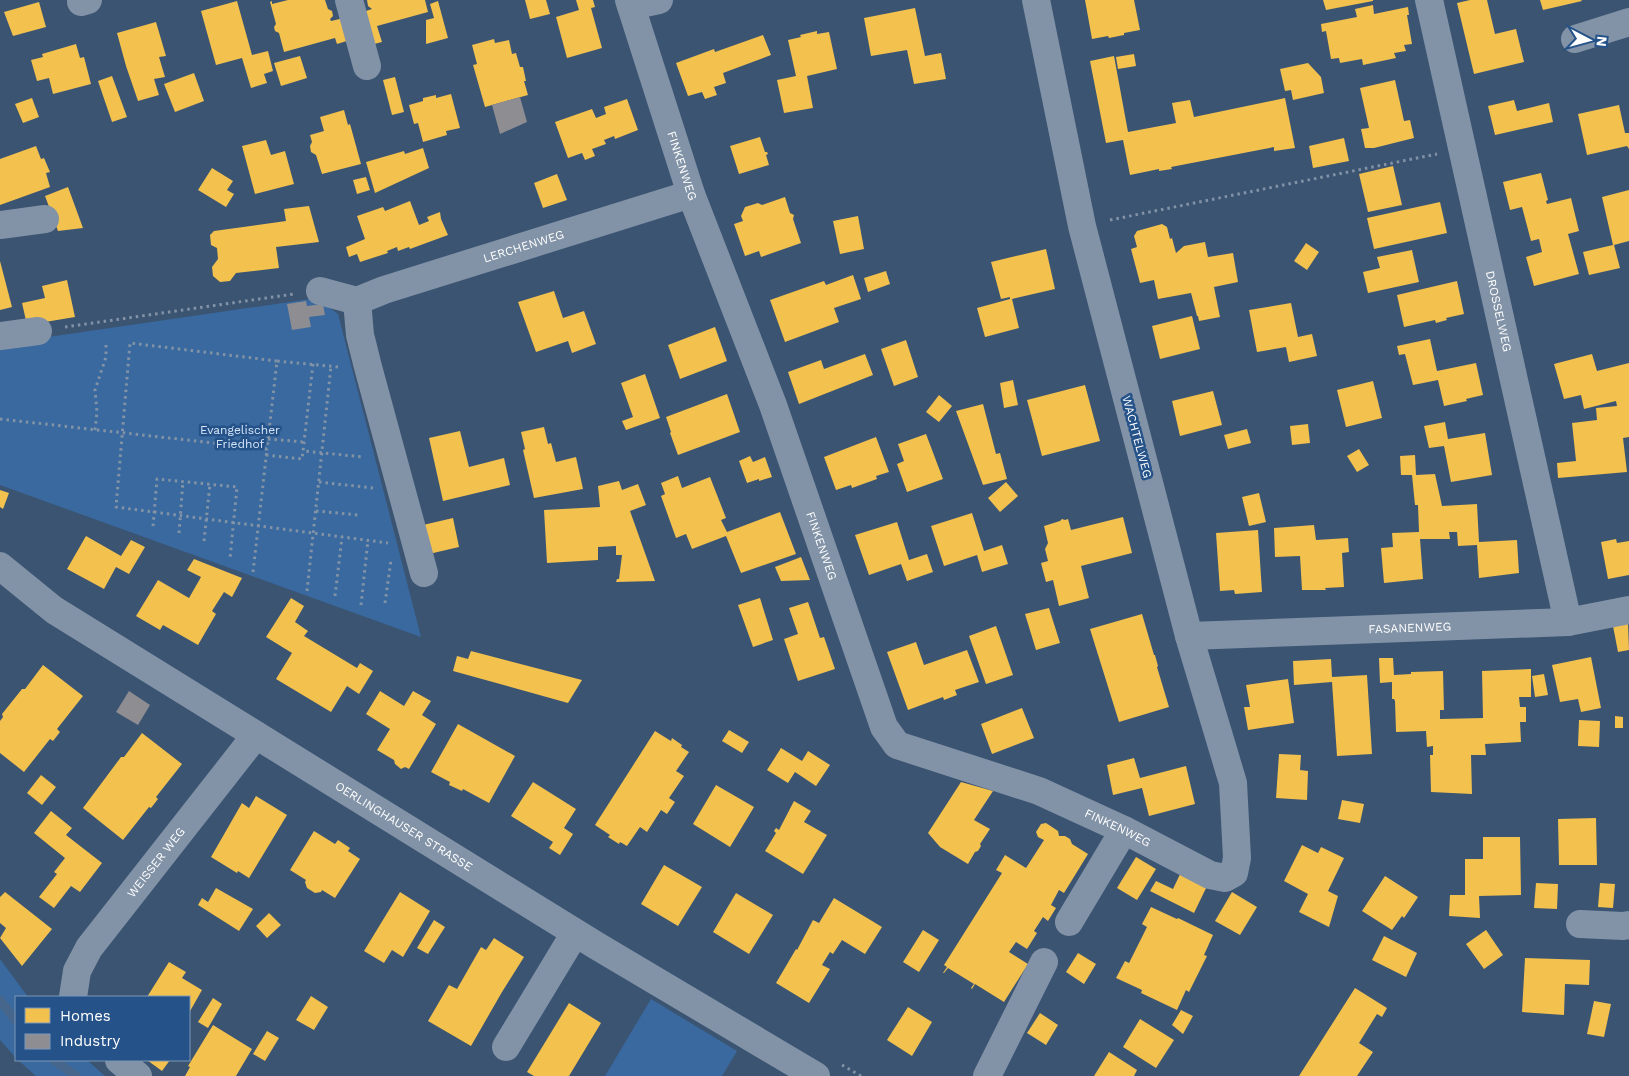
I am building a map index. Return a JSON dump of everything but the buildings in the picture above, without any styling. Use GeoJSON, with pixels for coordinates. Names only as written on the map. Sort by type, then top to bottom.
{"type":"FeatureCollection","features":[{"type":"Feature","properties":{"kind":"street"},"geometry":{"type":"LineString","coordinates":[[349,0],[368,66]]}},
{"type":"Feature","properties":{"kind":"street"},"geometry":{"type":"LineString","coordinates":[[630,3],[659,0]]}},
{"type":"Feature","properties":{"kind":"street","name":"WACHTELWEG"},"geometry":{"type":"LineString","coordinates":[[1036,0],[1082,226],[1189,636],[1233,783],[1237,858],[1234,873]]}},
{"type":"Feature","properties":{"kind":"street","name":"DROSSELWEG"},"geometry":{"type":"LineString","coordinates":[[1429,0],[1568,622]]}},
{"type":"Feature","properties":{"kind":"street","name":"FINKENWEG"},"geometry":{"type":"LineString","coordinates":[[630,3],[691,194],[773,405],[884,727],[896,745],[1039,791],[1124,830],[1210,876],[1225,878],[1234,873]]}},
{"type":"Feature","properties":{"kind":"street"},"geometry":{"type":"LineString","coordinates":[[1575,39],[1629,22]]}},
{"type":"Feature","properties":{"kind":"street","name":"LERCHENWEG"},"geometry":{"type":"LineString","coordinates":[[357,301],[384,290],[691,194]]}},
{"type":"Feature","properties":{"kind":"street"},"geometry":{"type":"LineString","coordinates":[[0,225],[45,218]]}},
{"type":"Feature","properties":{"kind":"street"},"geometry":{"type":"LineString","coordinates":[[320,290],[357,301],[360,335],[424,573]]}},
{"type":"Feature","properties":{"kind":"street"},"geometry":{"type":"LineString","coordinates":[[0,336],[38,331]]}},
{"type":"Feature","properties":{"kind":"street","name":"OERLINGHAUSER STRASSE"},"geometry":{"type":"LineString","coordinates":[[0,566],[54,610],[575,933],[816,1076]]}},
{"type":"Feature","properties":{"kind":"street","name":"FASANENWEG"},"geometry":{"type":"LineString","coordinates":[[1189,636],[1568,622],[1629,610]]}},
{"type":"Feature","properties":{"kind":"street","name":"WEISSER WEG"},"geometry":{"type":"LineString","coordinates":[[73,996],[77,971],[89,948],[256,736]]}},
{"type":"Feature","properties":{"kind":"street"},"geometry":{"type":"LineString","coordinates":[[1069,922],[1124,830]]}},
{"type":"Feature","properties":{"kind":"street"},"geometry":{"type":"LineString","coordinates":[[1580,924],[1629,925]]}},
{"type":"Feature","properties":{"kind":"street"},"geometry":{"type":"LineString","coordinates":[[506,1047],[575,933]]}},
{"type":"Feature","properties":{"kind":"street"},"geometry":{"type":"LineString","coordinates":[[987,1076],[1044,962]]}},
{"type":"Feature","properties":{"kind":"street"},"geometry":{"type":"LineString","coordinates":[[120,1061],[138,1076]]}},
{"type":"Feature","properties":{"kind":"path"},"geometry":{"type":"LineString","coordinates":[[1082,226],[1462,149]]}},
{"type":"Feature","properties":{"kind":"path"},"geometry":{"type":"LineString","coordinates":[[38,331],[320,290]]}},
{"type":"Feature","properties":{"kind":"path"},"geometry":{"type":"LineString","coordinates":[[95,430],[97,412],[96,390],[106,357],[106,343]]}},
{"type":"Feature","properties":{"kind":"path"},"geometry":{"type":"LineString","coordinates":[[368,367],[358,369],[277,361],[130,343],[116,507],[393,544]]}},
{"type":"Feature","properties":{"kind":"path"},"geometry":{"type":"LineString","coordinates":[[253,572],[277,361]]}},
{"type":"Feature","properties":{"kind":"path"},"geometry":{"type":"LineString","coordinates":[[266,455],[302,458],[313,364]]}},
{"type":"Feature","properties":{"kind":"path"},"geometry":{"type":"LineString","coordinates":[[307,591],[331,366]]}},
{"type":"Feature","properties":{"kind":"path"},"geometry":{"type":"LineString","coordinates":[[0,419],[267,449]]}},
{"type":"Feature","properties":{"kind":"path"},"geometry":{"type":"LineString","coordinates":[[268,438],[304,442]]}},
{"type":"Feature","properties":{"kind":"path"},"geometry":{"type":"LineString","coordinates":[[303,451],[380,458],[392,455]]}},
{"type":"Feature","properties":{"kind":"path"},"geometry":{"type":"LineString","coordinates":[[153,526],[157,479],[237,486],[230,559]]}},
{"type":"Feature","properties":{"kind":"path"},"geometry":{"type":"LineString","coordinates":[[179,533],[183,481]]}},
{"type":"Feature","properties":{"kind":"path"},"geometry":{"type":"LineString","coordinates":[[318,482],[376,488]]}},
{"type":"Feature","properties":{"kind":"path"},"geometry":{"type":"LineString","coordinates":[[204,541],[210,484]]}},
{"type":"Feature","properties":{"kind":"path"},"geometry":{"type":"LineString","coordinates":[[316,511],[358,515]]}},
{"type":"Feature","properties":{"kind":"path"},"geometry":{"type":"LineString","coordinates":[[334,596],[342,537]]}},
{"type":"Feature","properties":{"kind":"path"},"geometry":{"type":"LineString","coordinates":[[361,604],[368,540]]}},
{"type":"Feature","properties":{"kind":"path"},"geometry":{"type":"LineString","coordinates":[[386,603],[392,553]]}},
{"type":"Feature","properties":{"kind":"green space","name":"Evangelischer Friedhof"},"geometry":{"type":"Polygon","coordinates":[[[317,298],[338,314],[421,637],[0,485],[0,344],[317,298]]]}},
{"type":"Feature","properties":{"kind":"green space"},"geometry":{"type":"Polygon","coordinates":[[[0,959],[27,996],[15,996],[15,1057],[0,1040],[0,959]]]}},
{"type":"Feature","properties":{"kind":"green space"},"geometry":{"type":"Polygon","coordinates":[[[651,999],[737,1051],[722,1076],[605,1076],[651,999]]]}},
{"type":"Feature","properties":{"kind":"green space"},"geometry":{"type":"Polygon","coordinates":[[[19,1061],[88,1061],[105,1076],[36,1076],[19,1061]]]}},
{"type":"Feature","properties":{"kind":"waterway"},"geometry":{"type":"LineString","coordinates":[[0,1000],[15,1020]]}},
{"type":"Feature","properties":{"kind":"waterway"},"geometry":{"type":"LineString","coordinates":[[55,1061],[76,1076]]}}]}
